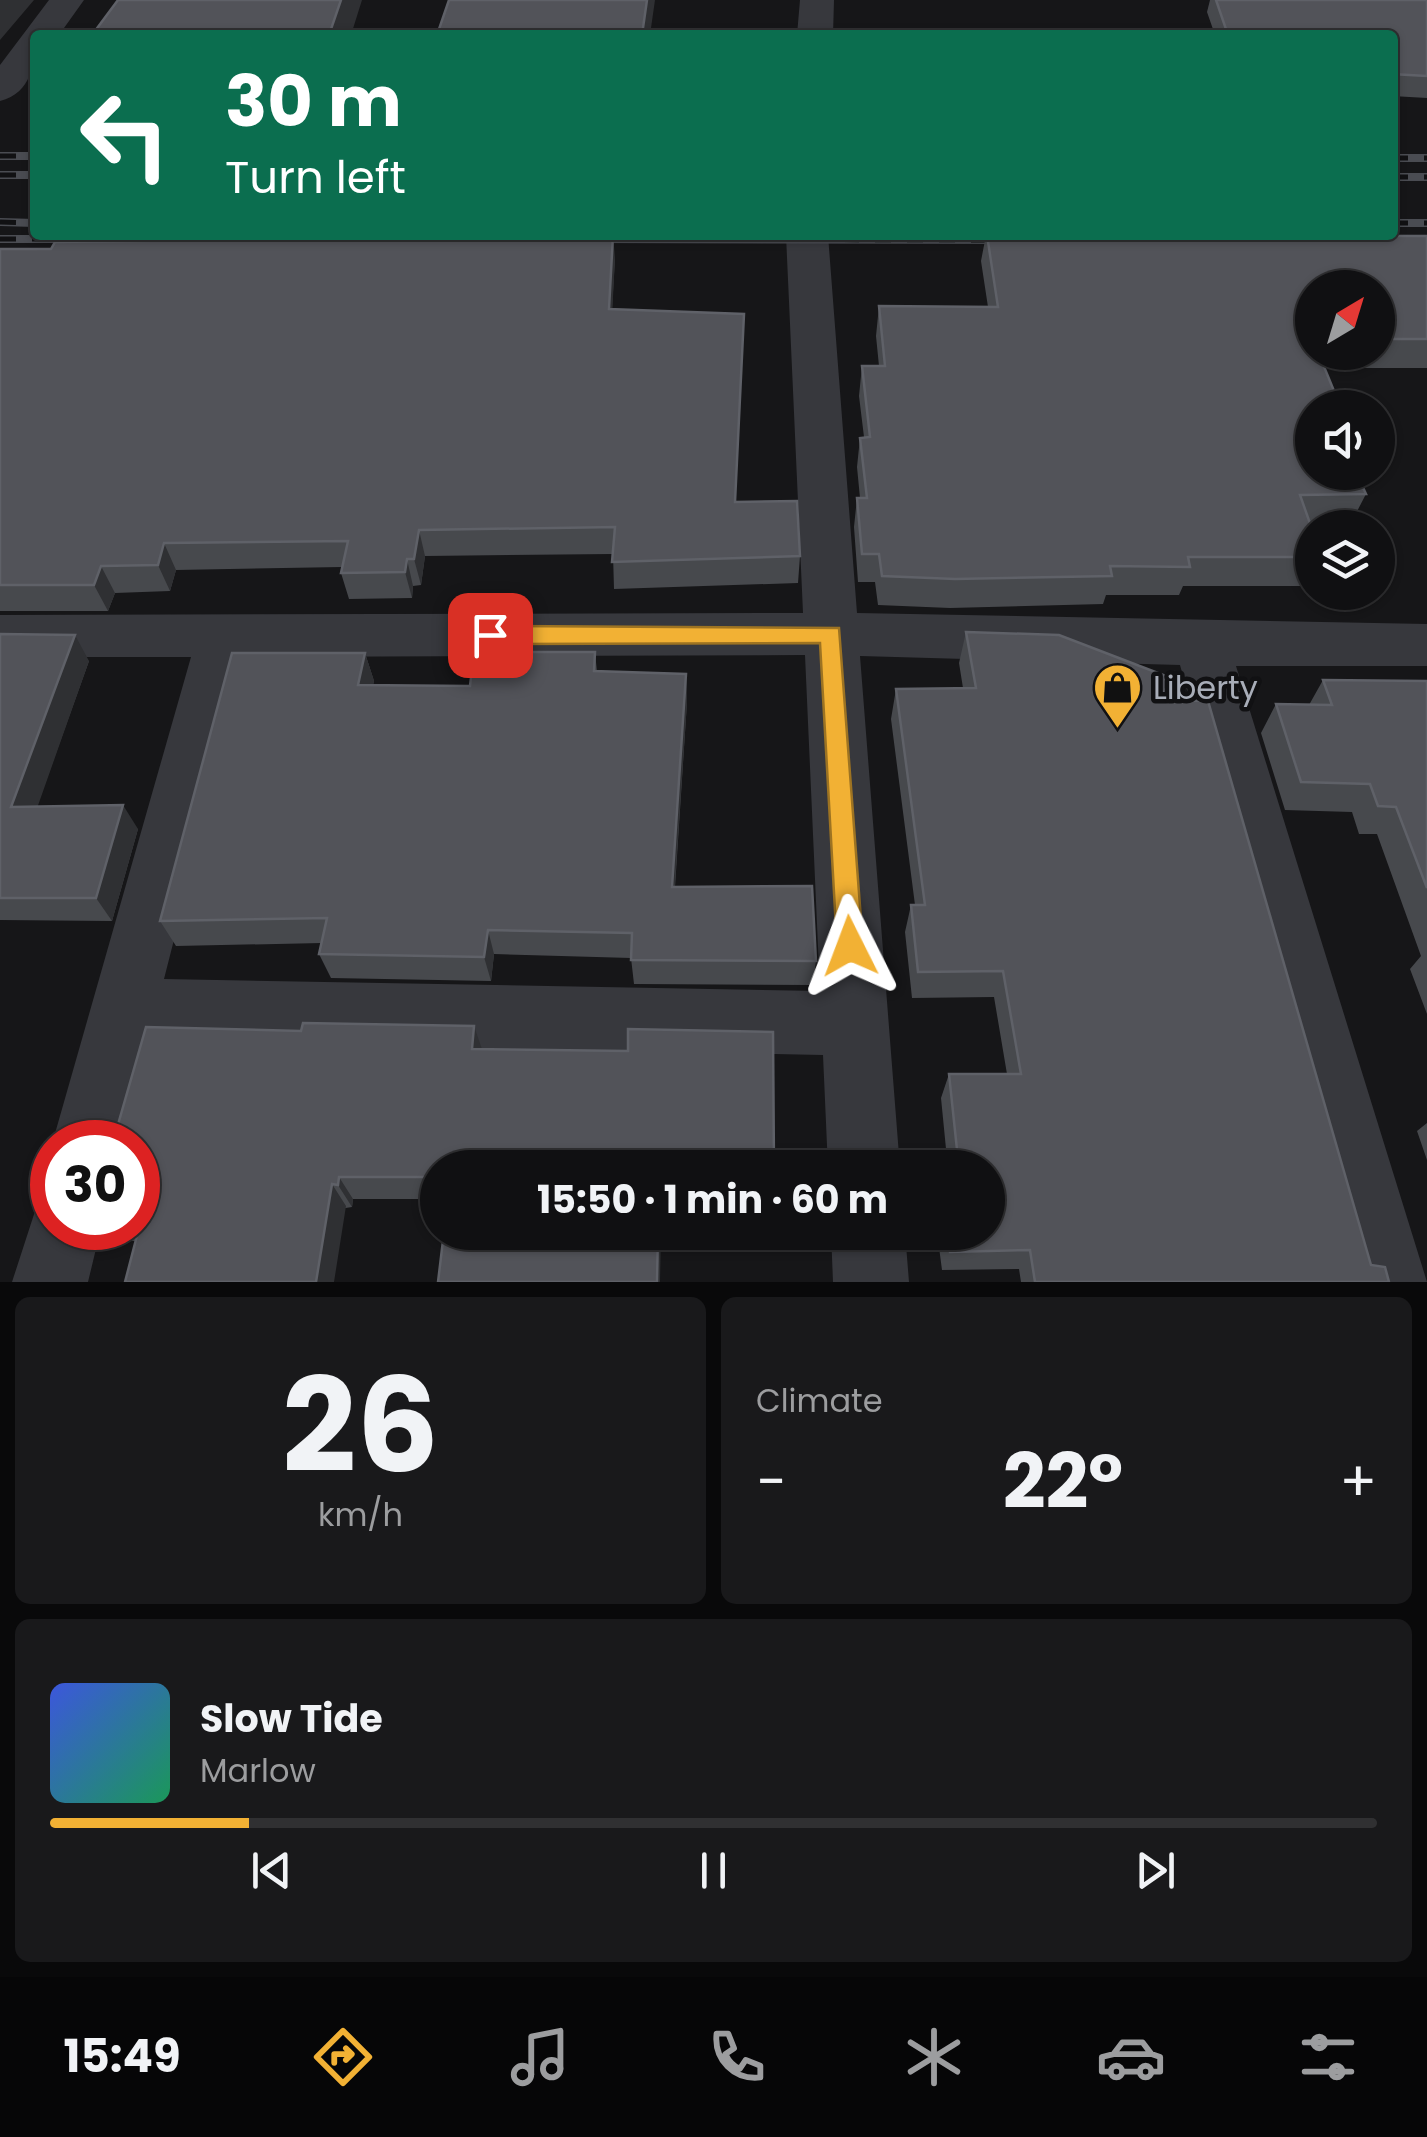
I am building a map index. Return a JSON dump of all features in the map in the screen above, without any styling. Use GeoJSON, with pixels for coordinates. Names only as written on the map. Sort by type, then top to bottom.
{"type":"FeatureCollection","features":[{"type":"Feature","properties":{"kind":"street"},"geometry":{"type":"LineString","coordinates":[[45,30],[68,0]]}},
{"type":"Feature","properties":{"kind":"street"},"geometry":{"type":"LineString","coordinates":[[815,30],[816,0]]}},
{"type":"Feature","properties":{"kind":"street"},"geometry":{"type":"LineString","coordinates":[[0,90],[30,50]]}},
{"type":"Feature","properties":{"kind":"street"},"geometry":{"type":"LineString","coordinates":[[808,240],[863,1150]]}},
{"type":"Feature","properties":{"kind":"street"},"geometry":{"type":"LineString","coordinates":[[0,636],[831,634],[1202,644],[1427,644]]}},
{"type":"Feature","properties":{"kind":"street"},"geometry":{"type":"LineString","coordinates":[[93,1120],[224,636]]}},
{"type":"Feature","properties":{"kind":"street"},"geometry":{"type":"LineString","coordinates":[[1202,644],[1390,1282]]}},
{"type":"Feature","properties":{"kind":"street"},"geometry":{"type":"LineString","coordinates":[[123,1010],[855,1024]]}},
{"type":"Feature","properties":{"kind":"street"},"geometry":{"type":"LineString","coordinates":[[50,1282],[58,1250]]}},
{"type":"Feature","properties":{"kind":"street"},"geometry":{"type":"LineString","coordinates":[[869,1250],[871,1282]]}},
{"type":"Feature","properties":{"kind":"building"},"geometry":{"type":"Polygon","coordinates":[[[118,0],[341,0],[331,30],[96,30],[118,0]]]}},
{"type":"Feature","properties":{"kind":"building"},"geometry":{"type":"Polygon","coordinates":[[[449,0],[647,0],[643,30],[439,30],[449,0]]]}},
{"type":"Feature","properties":{"kind":"building"},"geometry":{"type":"Polygon","coordinates":[[[1216,0],[1427,0],[1427,76],[1398,74],[1398,30],[1226,30],[1216,0]]]}},
{"type":"Feature","properties":{"kind":"building"},"geometry":{"type":"Polygon","coordinates":[[[1398,236],[1427,236],[1427,339],[1395,339],[1395,270],[1295,270],[1295,370],[1325,370],[1334,390],[1295,390],[1295,490],[1364,490],[1366,494],[1300,495],[1305,510],[1295,510],[1295,557],[1188,557],[1190,567],[1110,566],[1112,576],[882,576],[879,554],[862,554],[857,498],[867,498],[860,438],[870,437],[862,366],[885,366],[879,306],[998,307],[988,240],[1398,240],[1398,236]]]}},
{"type":"Feature","properties":{"kind":"building"},"geometry":{"type":"Polygon","coordinates":[[[613,240],[609,309],[744,314],[735,502],[797,501],[800,556],[612,562],[615,527],[419,530],[414,559],[407,559],[405,572],[341,573],[348,541],[164,543],[158,565],[101,566],[94,585],[0,585],[0,249],[51,249],[55,242],[613,240]]]}},
{"type":"Feature","properties":{"kind":"building"},"geometry":{"type":"Polygon","coordinates":[[[966,632],[1059,635],[1171,678],[1160,700],[1208,701],[1371,1265],[1385,1267],[1389,1282],[1035,1282],[1030,1250],[950,1252],[1005,1250],[1005,1150],[957,1150],[949,1074],[1021,1074],[1003,971],[918,972],[911,905],[925,905],[896,689],[976,688],[966,632]]]}},
{"type":"Feature","properties":{"kind":"building"},"geometry":{"type":"Polygon","coordinates":[[[0,634],[75,635],[11,807],[123,805],[96,898],[0,898],[0,634]]]}},
{"type":"Feature","properties":{"kind":"building"},"geometry":{"type":"Polygon","coordinates":[[[474,652],[595,652],[594,671],[686,674],[672,887],[812,886],[816,961],[631,960],[632,933],[488,930],[484,957],[319,954],[327,918],[160,921],[232,653],[365,653],[358,685],[470,686],[474,652]]]}},
{"type":"Feature","properties":{"kind":"building"},"geometry":{"type":"Polygon","coordinates":[[[1323,680],[1427,681],[1427,888],[1396,807],[1378,806],[1370,784],[1301,782],[1276,704],[1332,705],[1323,680]]]}},
{"type":"Feature","properties":{"kind":"building"},"geometry":{"type":"Polygon","coordinates":[[[303,1023],[474,1026],[472,1049],[628,1051],[628,1029],[773,1032],[774,1150],[420,1150],[420,1177],[339,1177],[338,1185],[332,1184],[316,1282],[125,1282],[133,1250],[160,1250],[160,1120],[119,1120],[146,1027],[301,1031],[303,1023]]]}},
{"type":"Feature","properties":{"kind":"building"},"geometry":{"type":"Polygon","coordinates":[[[442,1250],[658,1250],[657,1282],[438,1282],[442,1250]]]}},
{"type":"Feature","properties":{"kind":"railway"},"geometry":{"type":"LineString","coordinates":[[0,156],[30,156]]}},
{"type":"Feature","properties":{"kind":"railway"},"geometry":{"type":"LineString","coordinates":[[1398,158],[1427,158]]}},
{"type":"Feature","properties":{"kind":"railway"},"geometry":{"type":"LineString","coordinates":[[0,175],[30,175]]}},
{"type":"Feature","properties":{"kind":"railway"},"geometry":{"type":"LineString","coordinates":[[1398,177],[1427,177]]}},
{"type":"Feature","properties":{"kind":"railway"},"geometry":{"type":"LineString","coordinates":[[0,222],[30,223]]}},
{"type":"Feature","properties":{"kind":"railway"},"geometry":{"type":"LineString","coordinates":[[1398,223],[1427,223]]}},
{"type":"Feature","properties":{"kind":"railway"},"geometry":{"type":"LineString","coordinates":[[0,239],[30,239]]}},
{"type":"Feature","properties":{"kind":"place","name":"Liberty"},"geometry":{"type":"Point","coordinates":[1118,730]}},
{"type":"Feature","properties":{"kind":"route"},"geometry":{"type":"LineString","coordinates":[[490,635],[831,634],[850,946]]}}]}
